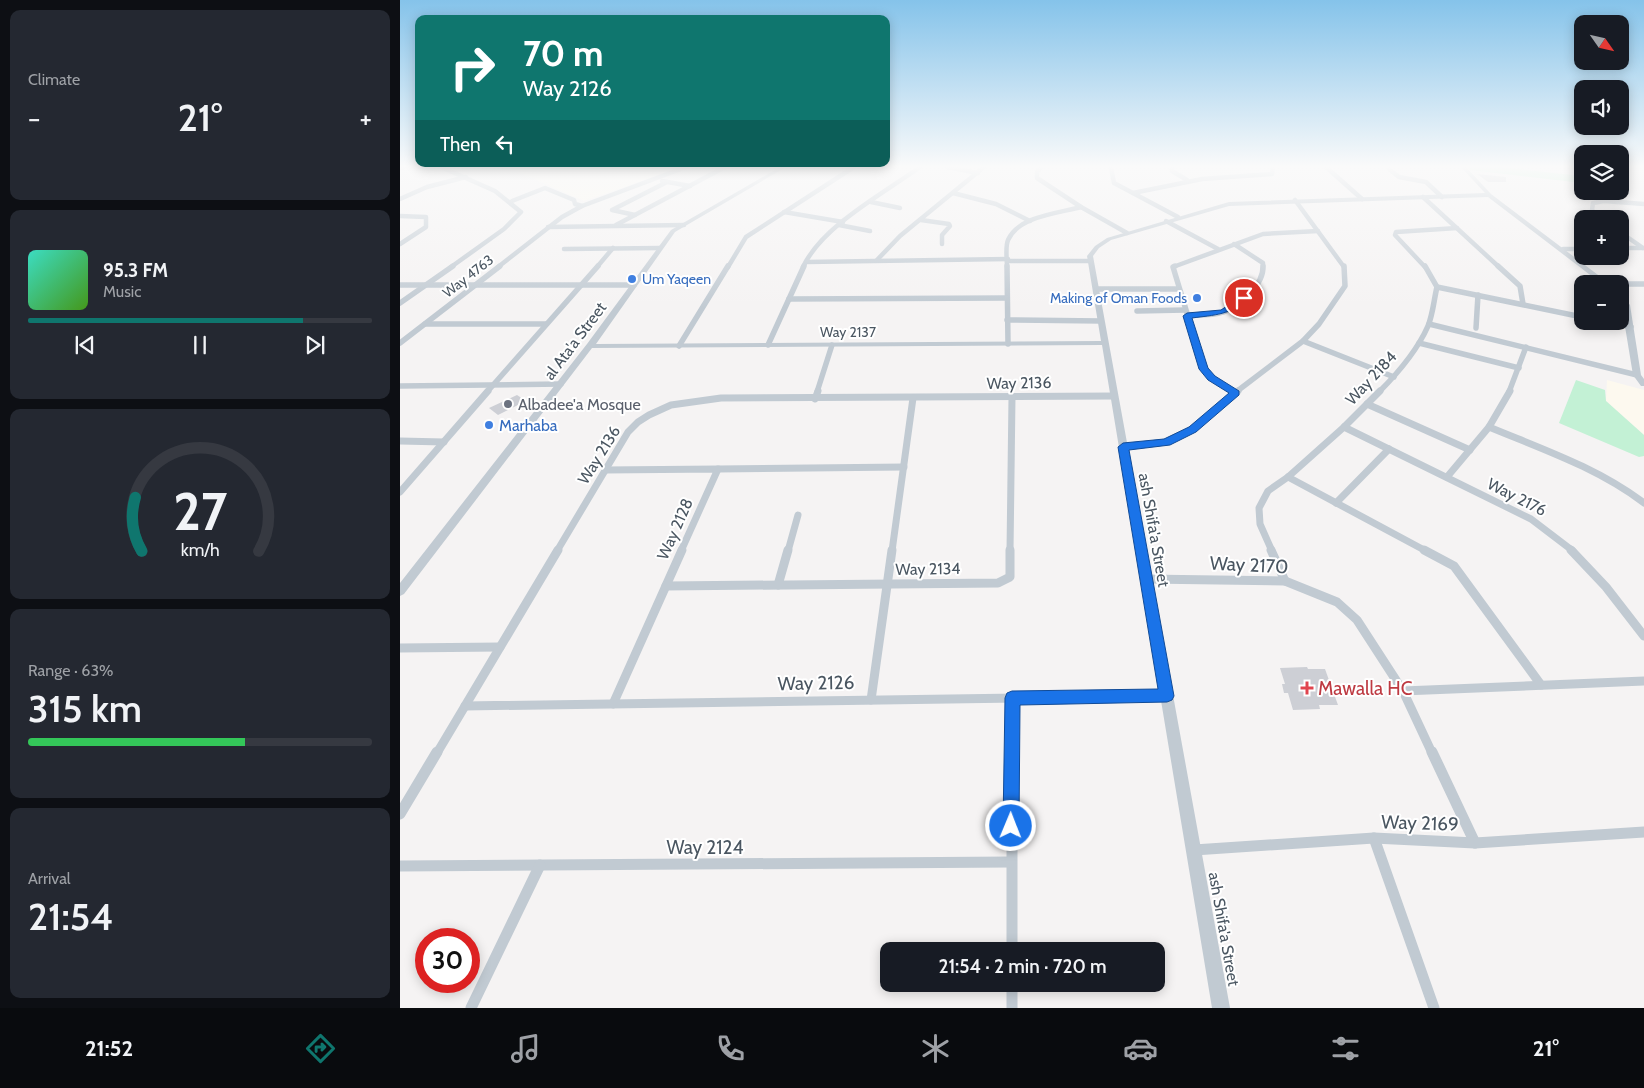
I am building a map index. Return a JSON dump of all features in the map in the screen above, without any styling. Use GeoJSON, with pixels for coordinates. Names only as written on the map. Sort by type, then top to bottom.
{"type":"FeatureCollection","features":[{"type":"Feature","properties":{"kind":"street"},"geometry":{"type":"LineString","coordinates":[[400,303],[504,229],[519,214]]}},
{"type":"Feature","properties":{"kind":"street","name":"Way 4763"},"geometry":{"type":"LineString","coordinates":[[400,343],[548,227],[569,214]]}},
{"type":"Feature","properties":{"kind":"street"},"geometry":{"type":"LineString","coordinates":[[628,214],[635,215]]}},
{"type":"Feature","properties":{"kind":"street","name":"al Ata'a Street"},"geometry":{"type":"LineString","coordinates":[[400,591],[590,346],[660,248],[673,232],[703,214]]}},
{"type":"Feature","properties":{"kind":"street"},"geometry":{"type":"LineString","coordinates":[[679,346],[746,237],[781,214]]}},
{"type":"Feature","properties":{"kind":"street"},"geometry":{"type":"LineString","coordinates":[[794,214],[870,231]]}},
{"type":"Feature","properties":{"kind":"street"},"geometry":{"type":"LineString","coordinates":[[768,345],[810,252],[855,214]]}},
{"type":"Feature","properties":{"kind":"street"},"geometry":{"type":"LineString","coordinates":[[877,260],[900,236],[928,214]]}},
{"type":"Feature","properties":{"kind":"street"},"geometry":{"type":"LineString","coordinates":[[1016,214],[1030,221]]}},
{"type":"Feature","properties":{"kind":"street"},"geometry":{"type":"LineString","coordinates":[[1008,344],[1006,298],[1008,240],[1018,227],[1030,221],[1055,214]]}},
{"type":"Feature","properties":{"kind":"street"},"geometry":{"type":"LineString","coordinates":[[1093,214],[1127,233]]}},
{"type":"Feature","properties":{"kind":"street"},"geometry":{"type":"LineString","coordinates":[[1173,214],[1178,217]]}},
{"type":"Feature","properties":{"kind":"street"},"geometry":{"type":"LineString","coordinates":[[806,262],[877,260],[1091,261],[1090,256],[1097,247],[1109,239],[1190,214]]}},
{"type":"Feature","properties":{"kind":"street"},"geometry":{"type":"LineString","coordinates":[[1123,447],[1166,442],[1192,429],[1303,341],[1319,324],[1345,286],[1344,264],[1305,214]]}},
{"type":"Feature","properties":{"kind":"street"},"geometry":{"type":"LineString","coordinates":[[1442,214],[1520,286],[1523,304]]}},
{"type":"Feature","properties":{"kind":"street"},"geometry":{"type":"LineString","coordinates":[[1515,214],[1596,275]]}},
{"type":"Feature","properties":{"kind":"street"},"geometry":{"type":"LineString","coordinates":[[614,226],[635,215]]}},
{"type":"Feature","properties":{"kind":"street"},"geometry":{"type":"LineString","coordinates":[[400,216],[426,217],[428,221],[426,227],[400,244]]}},
{"type":"Feature","properties":{"kind":"street"},"geometry":{"type":"LineString","coordinates":[[921,220],[949,224],[950,226],[942,235],[942,244]]}},
{"type":"Feature","properties":{"kind":"street"},"geometry":{"type":"LineString","coordinates":[[1166,221],[1218,249]]}},
{"type":"Feature","properties":{"kind":"street"},"geometry":{"type":"LineString","coordinates":[[548,227],[684,225]]}},
{"type":"Feature","properties":{"kind":"street"},"geometry":{"type":"LineString","coordinates":[[1457,228],[1400,230],[1395,235],[1430,272],[1437,287],[1574,315]]}},
{"type":"Feature","properties":{"kind":"street"},"geometry":{"type":"LineString","coordinates":[[1235,393],[1212,378],[1204,369],[1172,272],[1174,266],[1267,233],[1318,231]]}},
{"type":"Feature","properties":{"kind":"street"},"geometry":{"type":"LineString","coordinates":[[1629,238],[1644,248]]}},
{"type":"Feature","properties":{"kind":"street"},"geometry":{"type":"LineString","coordinates":[[1137,311],[1213,314],[1231,309],[1260,280],[1264,267],[1263,263],[1234,244]]}},
{"type":"Feature","properties":{"kind":"street"},"geometry":{"type":"LineString","coordinates":[[400,492],[612,248]]}},
{"type":"Feature","properties":{"kind":"street"},"geometry":{"type":"LineString","coordinates":[[564,249],[660,248]]}},
{"type":"Feature","properties":{"kind":"street"},"geometry":{"type":"LineString","coordinates":[[1629,248],[1644,248]]}},
{"type":"Feature","properties":{"kind":"street"},"geometry":{"type":"LineString","coordinates":[[1563,249],[1574,249]]}},
{"type":"Feature","properties":{"kind":"street","name":"ash Shifa'a Street"},"geometry":{"type":"LineString","coordinates":[[1091,261],[1221,1008]]}},
{"type":"Feature","properties":{"kind":"street"},"geometry":{"type":"LineString","coordinates":[[1629,284],[1644,284]]}},
{"type":"Feature","properties":{"kind":"street"},"geometry":{"type":"LineString","coordinates":[[400,285],[634,285]]}},
{"type":"Feature","properties":{"kind":"street","name":"Way 2184"},"geometry":{"type":"LineString","coordinates":[[1285,581],[1260,524],[1259,508],[1268,491],[1288,477],[1344,427],[1394,377],[1419,343],[1430,324],[1437,287]]}},
{"type":"Feature","properties":{"kind":"street"},"geometry":{"type":"LineString","coordinates":[[1096,289],[1178,289]]}},
{"type":"Feature","properties":{"kind":"street"},"geometry":{"type":"LineString","coordinates":[[1476,328],[1478,295]]}},
{"type":"Feature","properties":{"kind":"street"},"geometry":{"type":"LineString","coordinates":[[789,299],[1006,298]]}},
{"type":"Feature","properties":{"kind":"street"},"geometry":{"type":"LineString","coordinates":[[1629,318],[1637,374],[1644,384]]}},
{"type":"Feature","properties":{"kind":"street"},"geometry":{"type":"LineString","coordinates":[[1007,320],[1101,321]]}},
{"type":"Feature","properties":{"kind":"street"},"geometry":{"type":"LineString","coordinates":[[425,324],[546,324]]}},
{"type":"Feature","properties":{"kind":"street"},"geometry":{"type":"LineString","coordinates":[[1430,324],[1637,374]]}},
{"type":"Feature","properties":{"kind":"street"},"geometry":{"type":"LineString","coordinates":[[1303,341],[1394,377]]}},
{"type":"Feature","properties":{"kind":"street"},"geometry":{"type":"LineString","coordinates":[[1419,343],[1519,368]]}},
{"type":"Feature","properties":{"kind":"street","name":"Way 2137"},"geometry":{"type":"LineString","coordinates":[[590,346],[1105,344]]}},
{"type":"Feature","properties":{"kind":"street"},"geometry":{"type":"LineString","coordinates":[[815,399],[832,345]]}},
{"type":"Feature","properties":{"kind":"street"},"geometry":{"type":"LineString","coordinates":[[1448,477],[1489,427],[1511,389],[1526,347]]}},
{"type":"Feature","properties":{"kind":"street"},"geometry":{"type":"LineString","coordinates":[[400,386],[561,384]]}},
{"type":"Feature","properties":{"kind":"street","name":"Way 2136"},"geometry":{"type":"LineString","coordinates":[[400,814],[628,432],[641,418],[658,409],[680,402],[721,398],[1114,396]]}},
{"type":"Feature","properties":{"kind":"street","name":"Way 2134"},"geometry":{"type":"LineString","coordinates":[[666,586],[998,583],[1010,577],[1012,397]]}},
{"type":"Feature","properties":{"kind":"street"},"geometry":{"type":"LineString","coordinates":[[871,700],[913,398]]}},
{"type":"Feature","properties":{"kind":"street"},"geometry":{"type":"LineString","coordinates":[[1367,404],[1470,450]]}},
{"type":"Feature","properties":{"kind":"street","name":"Way 2176"},"geometry":{"type":"LineString","coordinates":[[1344,427],[1448,477],[1553,532],[1576,551],[1644,636]]}},
{"type":"Feature","properties":{"kind":"street"},"geometry":{"type":"LineString","coordinates":[[1489,427],[1604,477],[1632,492],[1644,503]]}},
{"type":"Feature","properties":{"kind":"street"},"geometry":{"type":"LineString","coordinates":[[400,441],[444,442]]}},
{"type":"Feature","properties":{"kind":"street"},"geometry":{"type":"LineString","coordinates":[[1336,503],[1389,449]]}},
{"type":"Feature","properties":{"kind":"street"},"geometry":{"type":"LineString","coordinates":[[605,470],[904,467]]}},
{"type":"Feature","properties":{"kind":"street","name":"Way 2128"},"geometry":{"type":"LineString","coordinates":[[613,704],[718,469]]}},
{"type":"Feature","properties":{"kind":"street"},"geometry":{"type":"LineString","coordinates":[[1288,477],[1454,566],[1541,685]]}},
{"type":"Feature","properties":{"kind":"street"},"geometry":{"type":"LineString","coordinates":[[778,585],[798,515]]}},
{"type":"Feature","properties":{"kind":"street","name":"Way 2170"},"geometry":{"type":"LineString","coordinates":[[1146,579],[1285,581],[1302,586],[1337,602],[1357,620],[1403,691],[1474,843]]}},
{"type":"Feature","properties":{"kind":"street"},"geometry":{"type":"LineString","coordinates":[[400,648],[500,647]]}},
{"type":"Feature","properties":{"kind":"street"},"geometry":{"type":"LineString","coordinates":[[1403,691],[1644,681]]}},
{"type":"Feature","properties":{"kind":"street","name":"Way 2126"},"geometry":{"type":"LineString","coordinates":[[465,706],[1167,696]]}},
{"type":"Feature","properties":{"kind":"street"},"geometry":{"type":"LineString","coordinates":[[1012,698],[1010,862],[1012,942]]}},
{"type":"Feature","properties":{"kind":"street","name":"Way 2169"},"geometry":{"type":"LineString","coordinates":[[1194,850],[1374,838],[1474,843],[1644,832]]}},
{"type":"Feature","properties":{"kind":"street"},"geometry":{"type":"LineString","coordinates":[[1374,838],[1434,1008]]}},
{"type":"Feature","properties":{"kind":"street","name":"Way 2124"},"geometry":{"type":"LineString","coordinates":[[400,866],[1010,862]]}},
{"type":"Feature","properties":{"kind":"street"},"geometry":{"type":"LineString","coordinates":[[471,1008],[540,865]]}},
{"type":"Feature","properties":{"kind":"street"},"geometry":{"type":"LineString","coordinates":[[1012,992],[1012,1008]]}},
{"type":"Feature","properties":{"kind":"shaded area"},"geometry":{"type":"Polygon","coordinates":[[[1607,380],[1644,390],[1644,435],[1606,401],[1607,380]]]}},
{"type":"Feature","properties":{"kind":"green space"},"geometry":{"type":"Polygon","coordinates":[[[1576,380],[1605,390],[1606,401],[1644,435],[1644,456],[1639,457],[1559,423],[1576,380]]]}},
{"type":"Feature","properties":{"kind":"building","name":"Albadee'a Mosque"},"geometry":{"type":"Polygon","coordinates":[[[517,395],[526,401],[498,415],[489,408],[517,395]]]}},
{"type":"Feature","properties":{"kind":"building","name":"Mawalla HC"},"geometry":{"type":"Polygon","coordinates":[[[1307,667],[1308,669],[1325,669],[1338,705],[1319,705],[1320,709],[1293,710],[1288,693],[1284,693],[1282,684],[1285,684],[1280,668],[1307,667]]]}},
{"type":"Feature","properties":{"kind":"place","name":"Um Yaqeen"},"geometry":{"type":"Point","coordinates":[632,279]}},
{"type":"Feature","properties":{"kind":"place","name":"Making of Oman Foods"},"geometry":{"type":"Point","coordinates":[1197,298]}},
{"type":"Feature","properties":{"kind":"place","name":"Albadee'a Mosque"},"geometry":{"type":"Point","coordinates":[508,404]}},
{"type":"Feature","properties":{"kind":"place","name":"Marhaba"},"geometry":{"type":"Point","coordinates":[489,425]}},
{"type":"Feature","properties":{"kind":"place","name":"Mawalla HC"},"geometry":{"type":"Point","coordinates":[1307,688]}},
{"type":"Feature","properties":{"kind":"route"},"geometry":{"type":"LineString","coordinates":[[1011,826],[1012,698],[1167,696],[1123,447],[1166,442],[1192,429],[1235,393],[1212,378],[1204,369],[1187,316],[1223,312],[1231,309],[1244,298]]}}]}
